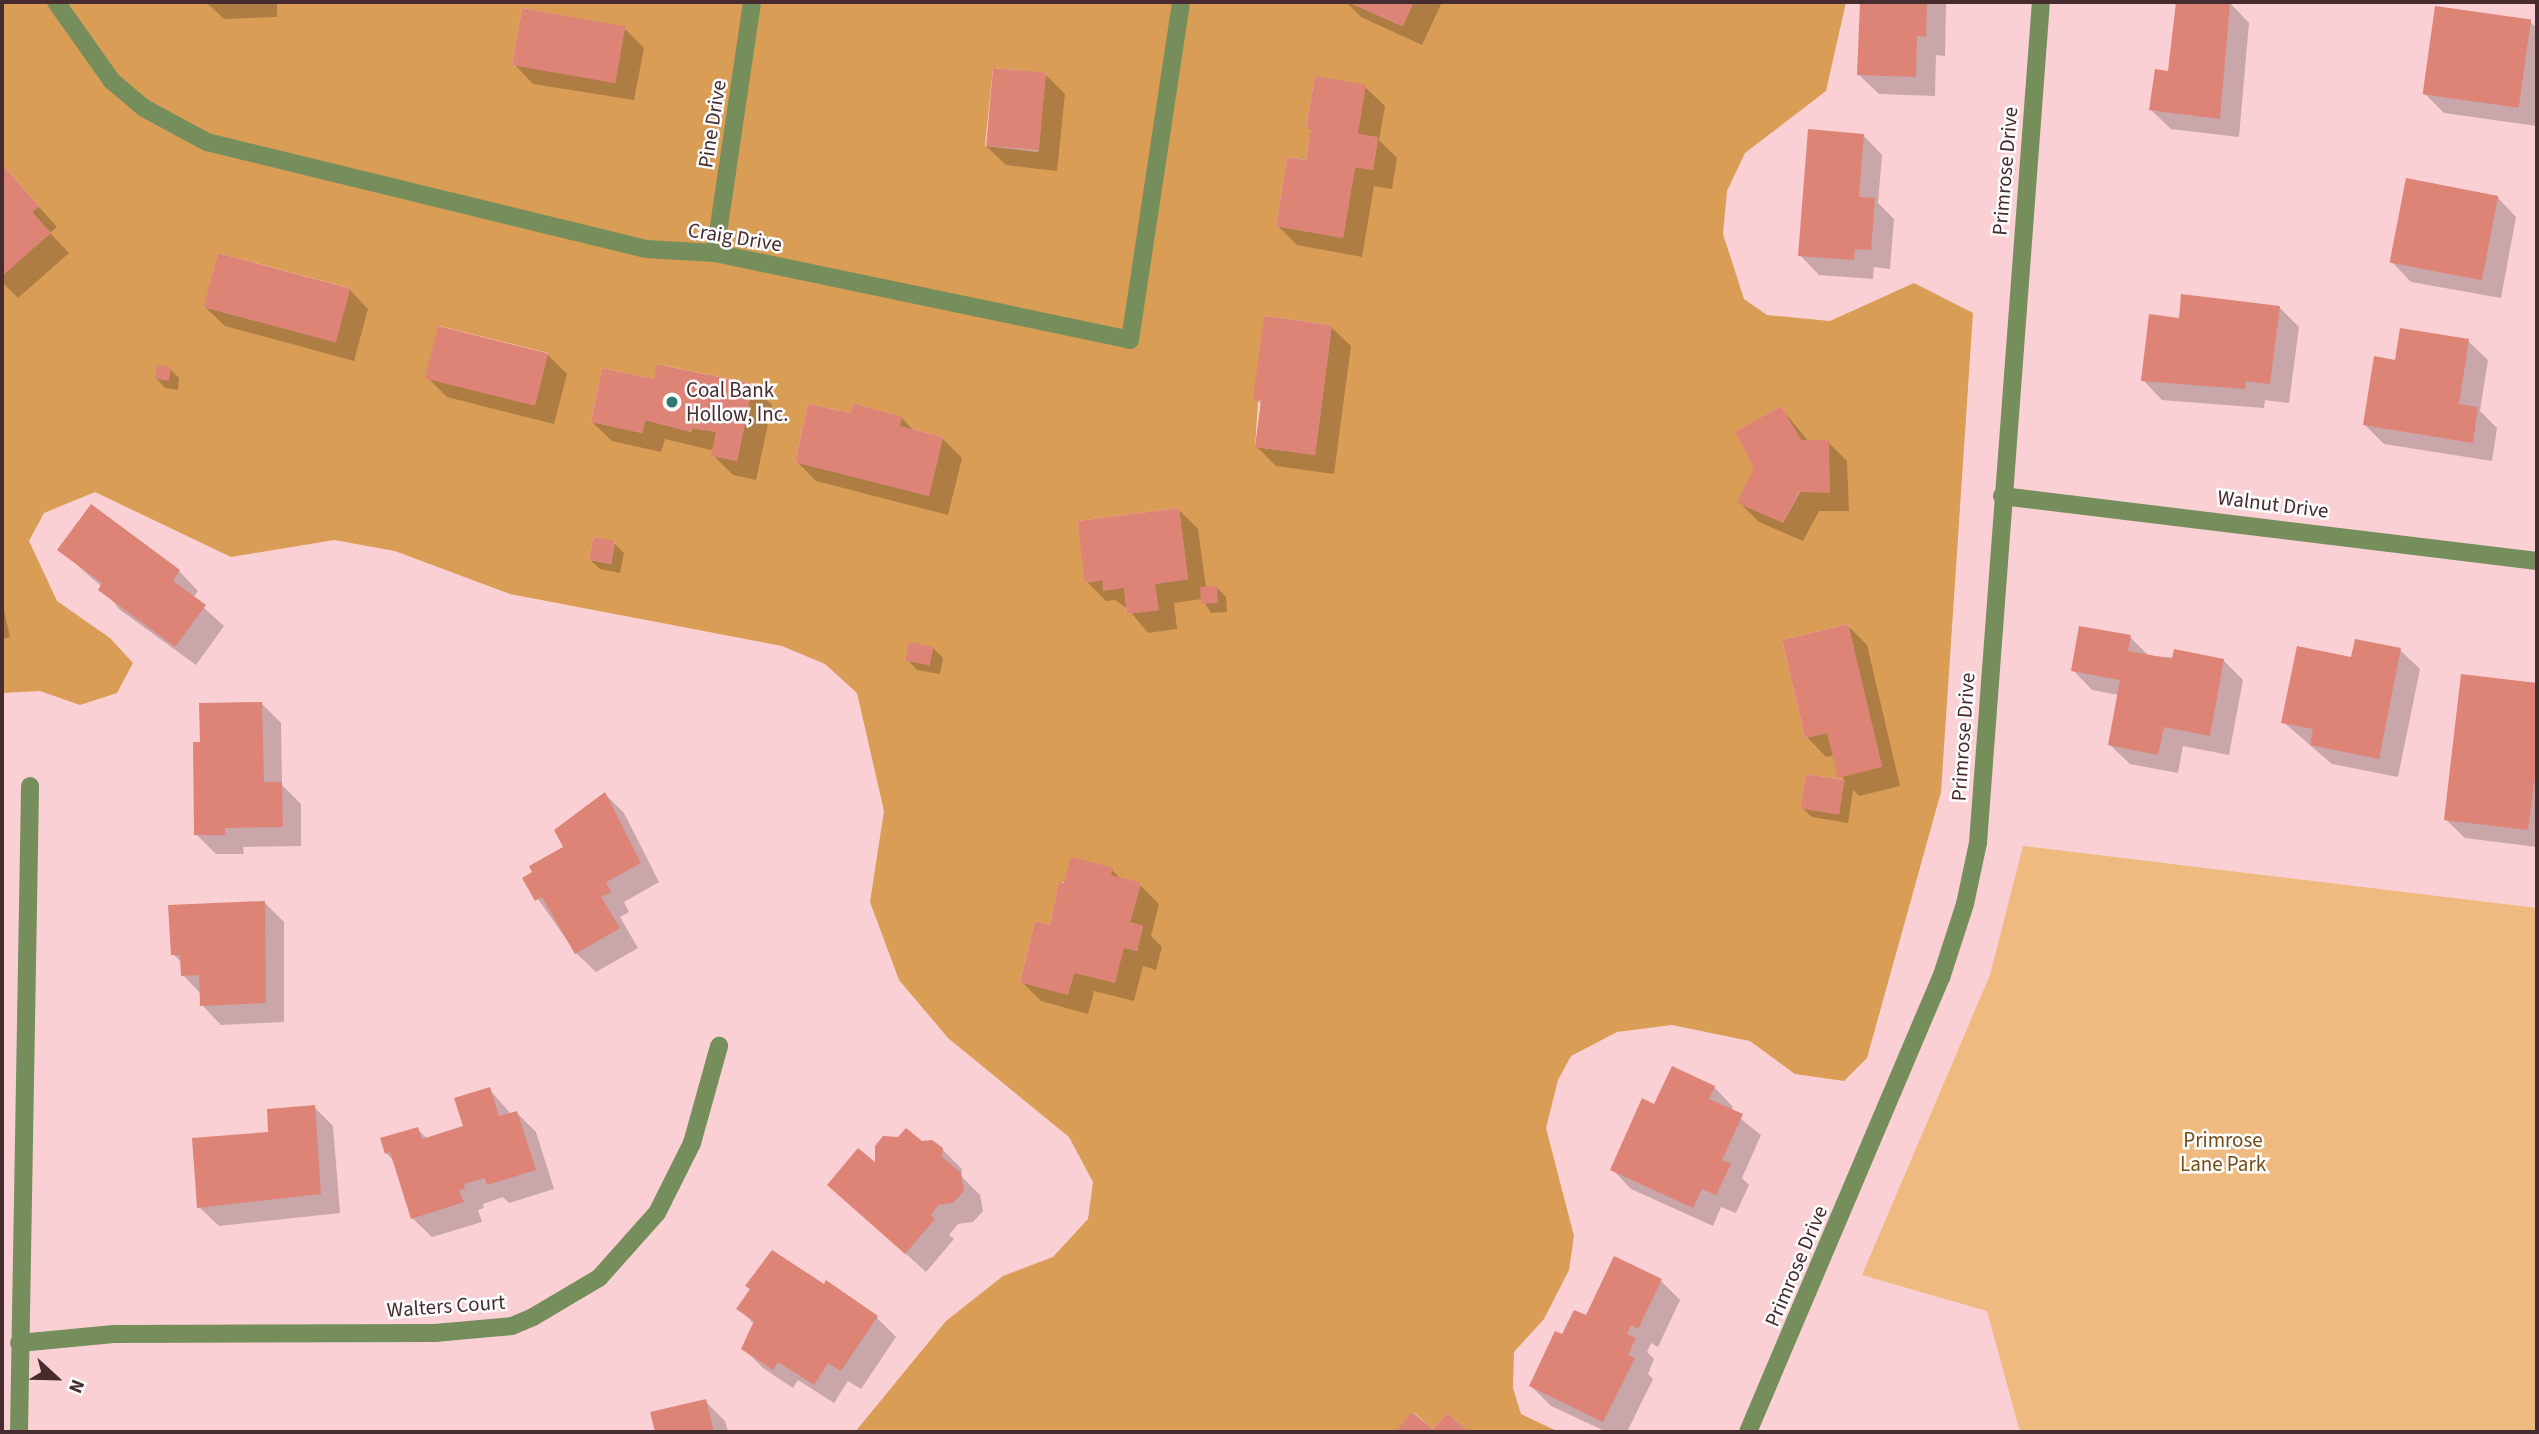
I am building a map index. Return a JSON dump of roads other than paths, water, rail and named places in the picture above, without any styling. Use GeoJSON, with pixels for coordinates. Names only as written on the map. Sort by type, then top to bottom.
{"type":"FeatureCollection","features":[{"type":"Feature","properties":{"kind":"street","name":"Craig Drive"},"geometry":{"type":"LineString","coordinates":[[56,2],[112,81],[144,108],[207,142],[646,249],[715,253],[1130,340],[1181,2]]}},
{"type":"Feature","properties":{"kind":"street","name":"Pine Drive"},"geometry":{"type":"LineString","coordinates":[[715,253],[752,2]]}},
{"type":"Feature","properties":{"kind":"street","name":"Primrose Drive"},"geometry":{"type":"LineString","coordinates":[[1748,1432],[1941,978],[1965,904],[1983,795],[2002,496],[2041,2]]}},
{"type":"Feature","properties":{"kind":"street","name":"Walnut Drive"},"geometry":{"type":"LineString","coordinates":[[2002,496],[2537,561]]}},
{"type":"Feature","properties":{"kind":"street"},"geometry":{"type":"LineString","coordinates":[[19,1432],[30,786]]}},
{"type":"Feature","properties":{"kind":"street","name":"Walters Court"},"geometry":{"type":"LineString","coordinates":[[19,1343],[114,1334],[435,1334],[512,1326],[533,1317],[598,1278],[657,1213],[692,1143],[719,1046]]}},
{"type":"Feature","properties":{"kind":"place","name":"Coal Bank Hollow, Inc."},"geometry":{"type":"Point","coordinates":[672,402]}},
{"type":"Feature","properties":{"kind":"park label","name":"Primrose Lane Park"},"geometry":{"type":"Point","coordinates":[2223,1152]}}]}
